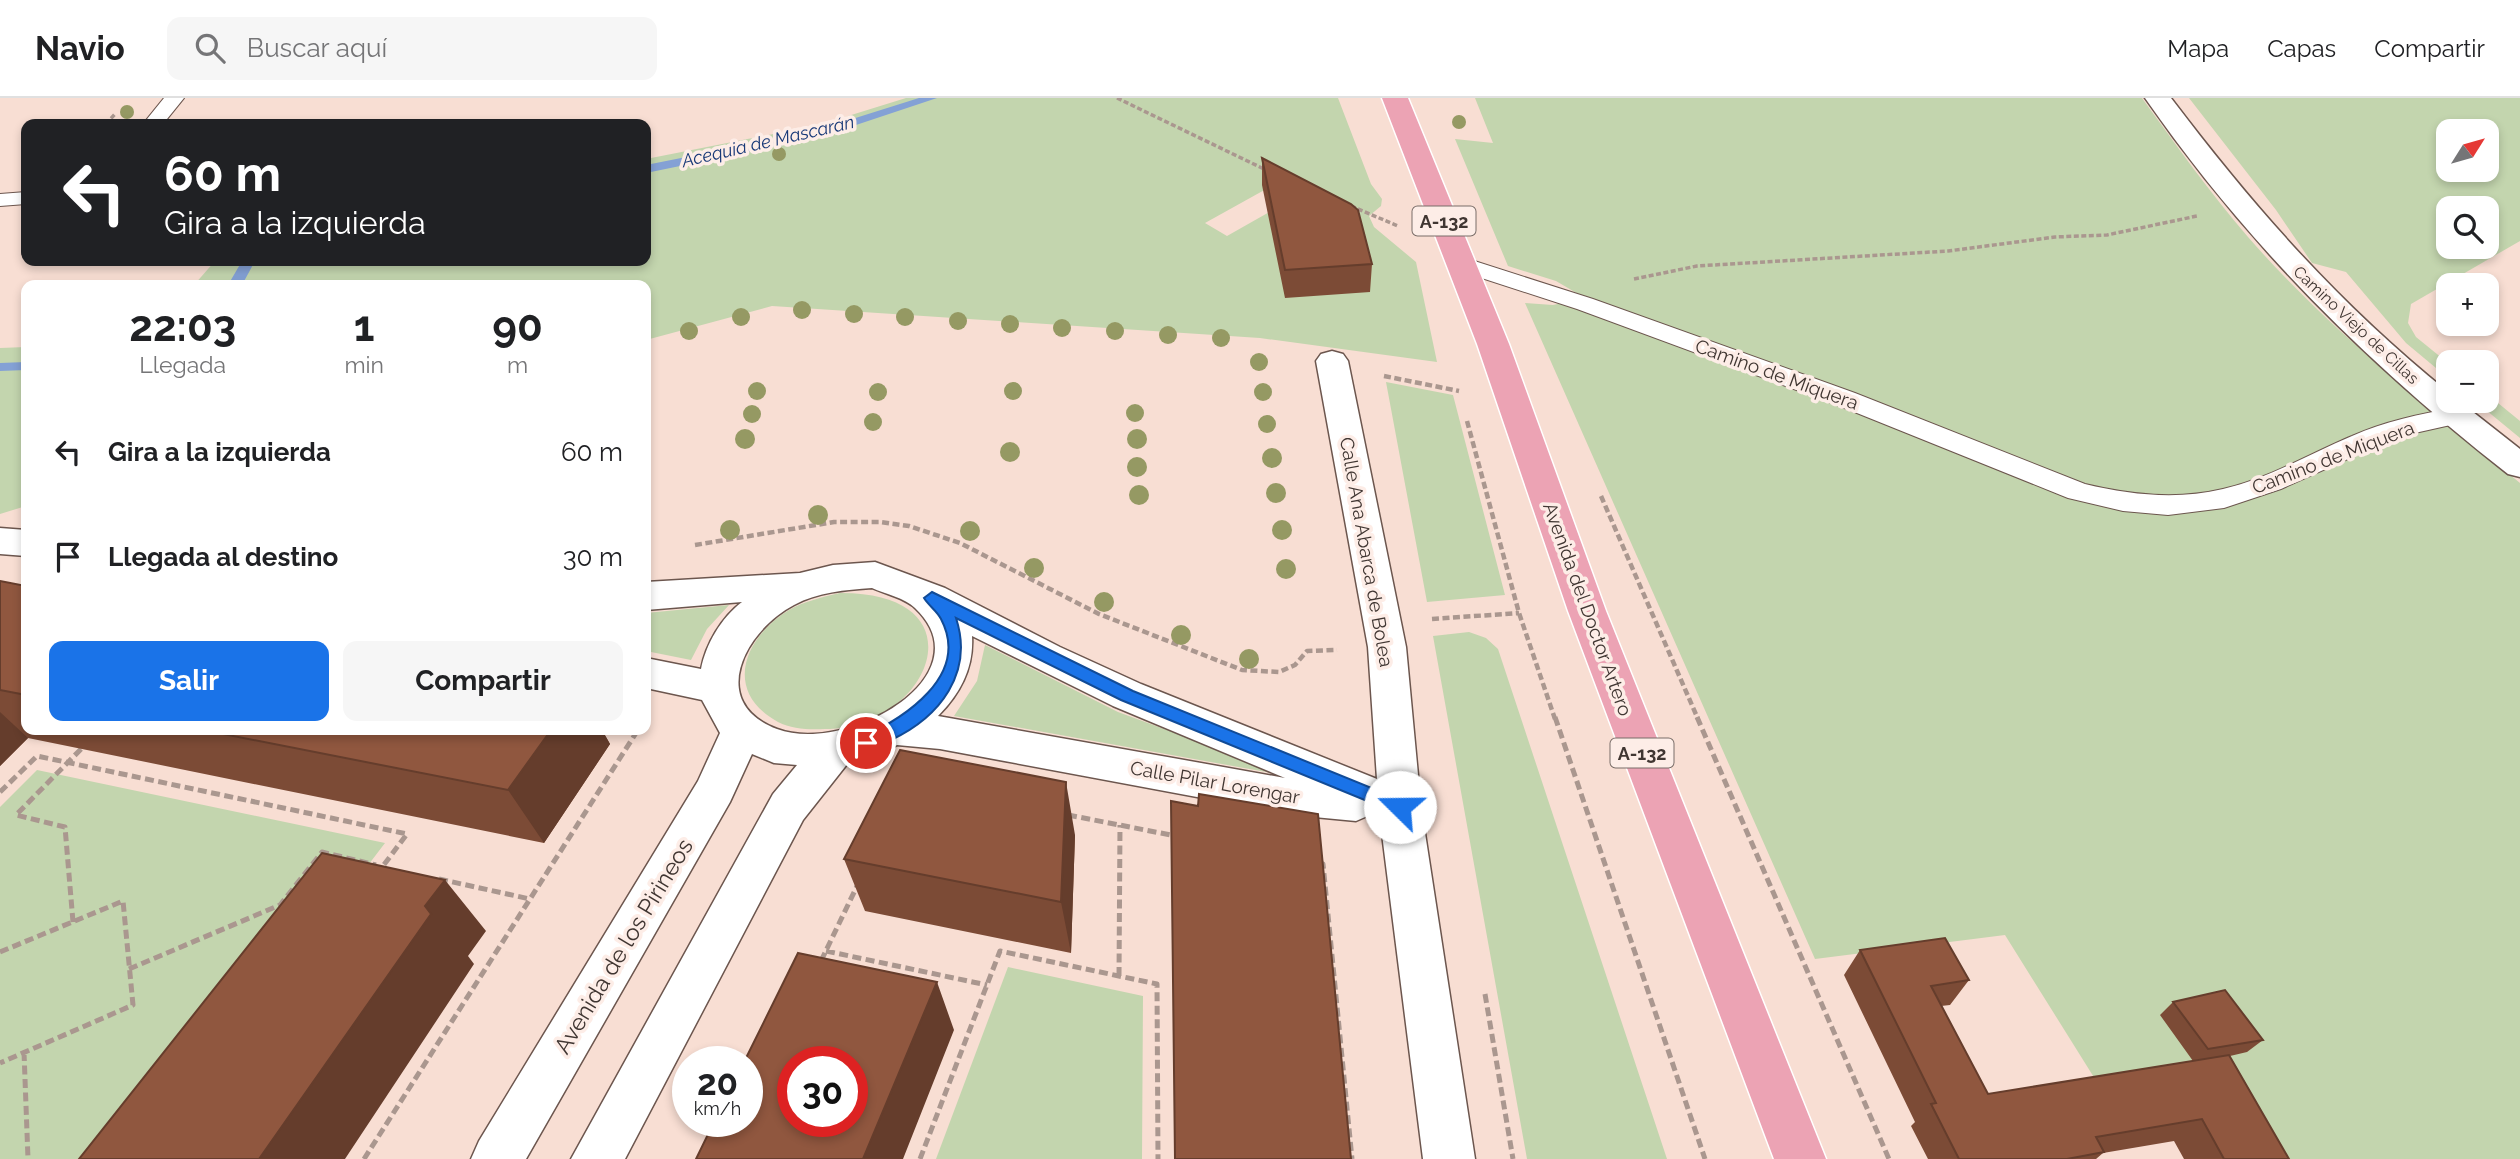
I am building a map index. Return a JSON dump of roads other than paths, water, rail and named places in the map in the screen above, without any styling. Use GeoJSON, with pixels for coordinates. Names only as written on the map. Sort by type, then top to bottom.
{"type":"FeatureCollection","features":[{"type":"Feature","properties":{"kind":"main road","name":"Avenida del Doctor Artero"},"geometry":{"type":"LineString","coordinates":[[1395,98],[1493,344],[1587,611],[1800,1159]]}},
{"type":"Feature","properties":{"kind":"street","name":"Camino Viejo de Cillas"},"geometry":{"type":"LineString","coordinates":[[2158,98],[2237,202],[2337,312],[2455,416],[2520,466]]}},
{"type":"Feature","properties":{"kind":"street","name":"Calle Ana Abarca de Bolea"},"geometry":{"type":"LineString","coordinates":[[1332,361],[1387,646],[1400,807],[1449,1159]]}},
{"type":"Feature","properties":{"kind":"street"},"geometry":{"type":"LineString","coordinates":[[0,541],[21,543]]}},
{"type":"Feature","properties":{"kind":"street"},"geometry":{"type":"LineString","coordinates":[[651,596],[804,584],[840,576],[875,575],[907,583],[932,598],[948,616],[955,638],[954,662],[943,687],[930,702],[897,729],[866,743],[833,751],[782,748],[759,741],[742,730],[729,718],[717,688],[722,656],[740,627],[768,602],[804,584]]}},
{"type":"Feature","properties":{"kind":"street","name":"Calle Pilar Lorengar"},"geometry":{"type":"LineString","coordinates":[[932,598],[1046,658],[1127,695],[1400,807]]}},
{"type":"Feature","properties":{"kind":"street"},"geometry":{"type":"LineString","coordinates":[[651,675],[717,688]]}},
{"type":"Feature","properties":{"kind":"street","name":"Calle Pilar Lorengar"},"geometry":{"type":"LineString","coordinates":[[897,729],[940,733],[1293,797],[1400,807]]}},
{"type":"Feature","properties":{"kind":"street","name":"Avenida de los Pirineos"},"geometry":{"type":"LineString","coordinates":[[497,1159],[715,790],[742,730]]}},
{"type":"Feature","properties":{"kind":"street"},"geometry":{"type":"LineString","coordinates":[[597,1159],[788,807],[833,751]]}},
{"type":"Feature","properties":{"kind":"lane"},"geometry":{"type":"LineString","coordinates":[[157,119],[174,98]]}},
{"type":"Feature","properties":{"kind":"lane"},"geometry":{"type":"LineString","coordinates":[[0,200],[21,198]]}},
{"type":"Feature","properties":{"kind":"lane","name":"Camino de Miquera"},"geometry":{"type":"LineString","coordinates":[[1462,264],[1846,399],[2077,492],[2117,502],[2159,506],[2201,503],[2250,490],[2386,432],[2455,416]]}},
{"type":"Feature","properties":{"kind":"waterway","name":"Acequia de Mascarán"},"geometry":{"type":"LineString","coordinates":[[651,168],[813,135],[931,98]]}},
{"type":"Feature","properties":{"kind":"waterway","name":"Acequia de Mascarán"},"geometry":{"type":"LineString","coordinates":[[238,280],[245,266]]}},
{"type":"Feature","properties":{"kind":"waterway","name":"Acequia de Mascarán"},"geometry":{"type":"LineString","coordinates":[[0,367],[21,366]]}}]}
